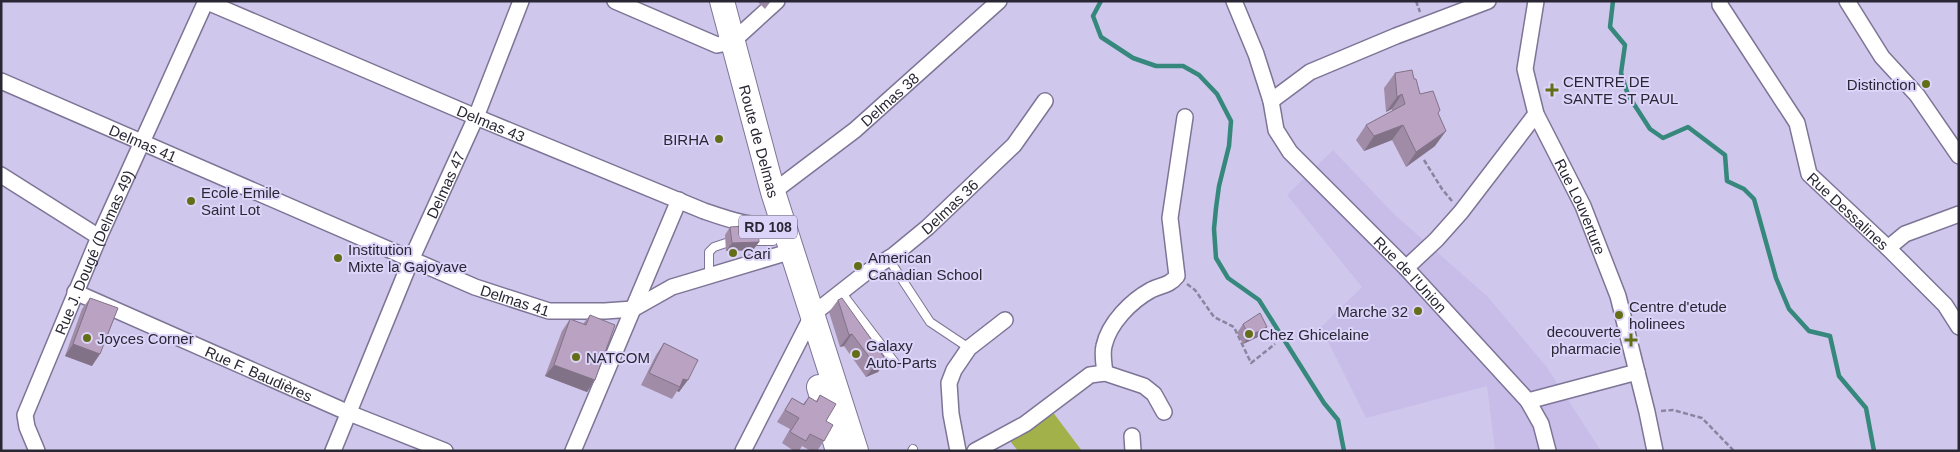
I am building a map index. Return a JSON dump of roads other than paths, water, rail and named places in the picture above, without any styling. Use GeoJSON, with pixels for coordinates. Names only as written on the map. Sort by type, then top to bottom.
{"type":"FeatureCollection","features":[{"type":"Feature","properties":{"kind":"main road","name":"Route de Delmas"},"geometry":{"type":"LineString","coordinates":[[707,1],[725,44],[773,192],[774,240]]}},
{"type":"Feature","properties":{"kind":"main road","name":"Route de Delmas"},"geometry":{"type":"LineString","coordinates":[[722,1],[725,44],[774,240],[856,451]]}},
{"type":"Feature","properties":{"kind":"main road","name":"Route de Delmas"},"geometry":{"type":"LineString","coordinates":[[808,324],[838,451]]}},
{"type":"Feature","properties":{"kind":"street","name":"Delmas 43"},"geometry":{"type":"LineString","coordinates":[[206,1],[476,118],[728,220],[743,224],[774,240]]}},
{"type":"Feature","properties":{"kind":"street","name":"Rue J. Dougé (Delmas 49)"},"geometry":{"type":"LineString","coordinates":[[40,450],[27,427],[25,415],[99,237],[206,1]]}},
{"type":"Feature","properties":{"kind":"street","name":"Delmas 47"},"geometry":{"type":"LineString","coordinates":[[333,451],[411,260],[476,118],[521,1]]}},
{"type":"Feature","properties":{"kind":"street"},"geometry":{"type":"LineString","coordinates":[[615,1],[725,44],[777,1]]}},
{"type":"Feature","properties":{"kind":"street","name":"Delmas 38"},"geometry":{"type":"LineString","coordinates":[[773,192],[855,130],[999,1]]}},
{"type":"Feature","properties":{"kind":"street","name":"Rue de l'Union"},"geometry":{"type":"LineString","coordinates":[[1234,1],[1256,54],[1271,101],[1276,130],[1290,152],[1406,268],[1528,401],[1541,424],[1548,451]]}},
{"type":"Feature","properties":{"kind":"street"},"geometry":{"type":"LineString","coordinates":[[1271,101],[1310,72],[1396,36],[1488,1]]}},
{"type":"Feature","properties":{"kind":"street","name":"Rue Louverture"},"geometry":{"type":"LineString","coordinates":[[1536,1],[1525,69],[1536,114],[1583,206],[1618,296],[1655,451]]}},
{"type":"Feature","properties":{"kind":"street","name":"Rue Dessalines"},"geometry":{"type":"LineString","coordinates":[[1720,1],[1720,5],[1797,123],[1809,174],[1888,248],[1945,305],[1959,327]]}},
{"type":"Feature","properties":{"kind":"street"},"geometry":{"type":"LineString","coordinates":[[1847,1],[1882,57],[1917,95],[1959,156]]}},
{"type":"Feature","properties":{"kind":"street","name":"Delmas 41"},"geometry":{"type":"LineString","coordinates":[[1,81],[475,287],[549,311],[633,309],[672,287],[709,275],[774,240]]}},
{"type":"Feature","properties":{"kind":"street","name":"Delmas 36"},"geometry":{"type":"LineString","coordinates":[[808,324],[841,292],[928,227],[1014,145],[1045,101]]}},
{"type":"Feature","properties":{"kind":"street"},"geometry":{"type":"LineString","coordinates":[[1406,268],[1436,240],[1461,212],[1536,114]]}},
{"type":"Feature","properties":{"kind":"street"},"geometry":{"type":"LineString","coordinates":[[1105,373],[1104,346],[1110,330],[1119,317],[1142,295],[1154,289],[1165,287],[1177,276],[1170,218],[1185,117]]}},
{"type":"Feature","properties":{"kind":"street"},"geometry":{"type":"LineString","coordinates":[[1,175],[99,237]]}},
{"type":"Feature","properties":{"kind":"street"},"geometry":{"type":"LineString","coordinates":[[573,451],[679,200]]}},
{"type":"Feature","properties":{"kind":"street"},"geometry":{"type":"LineString","coordinates":[[1888,248],[1905,234],[1959,214]]}},
{"type":"Feature","properties":{"kind":"street","name":"Rue F. Baudières"},"geometry":{"type":"LineString","coordinates":[[75,292],[349,413],[445,451]]}},
{"type":"Feature","properties":{"kind":"street"},"geometry":{"type":"LineString","coordinates":[[958,451],[949,383],[954,370],[969,348],[1005,320]]}},
{"type":"Feature","properties":{"kind":"street"},"geometry":{"type":"LineString","coordinates":[[744,451],[808,324]]}},
{"type":"Feature","properties":{"kind":"street"},"geometry":{"type":"LineString","coordinates":[[1528,401],[1637,372]]}},
{"type":"Feature","properties":{"kind":"street"},"geometry":{"type":"LineString","coordinates":[[975,451],[1025,424],[1090,375],[1105,373],[1144,386],[1154,394],[1164,412]]}},
{"type":"Feature","properties":{"kind":"lane"},"geometry":{"type":"LineString","coordinates":[[709,275],[710,252],[714,247],[726,244]]}},
{"type":"Feature","properties":{"kind":"lane"},"geometry":{"type":"LineString","coordinates":[[888,258],[930,322],[969,348]]}},
{"type":"Feature","properties":{"kind":"lane"},"geometry":{"type":"LineString","coordinates":[[841,292],[895,362]]}},
{"type":"Feature","properties":{"kind":"waterway"},"geometry":{"type":"LineString","coordinates":[[1101,1],[1093,16],[1101,37],[1133,58],[1156,66],[1183,66],[1199,75],[1217,94],[1231,121],[1229,146],[1219,186],[1216,208],[1214,229],[1216,258],[1228,278],[1259,300],[1324,403],[1338,420],[1344,451]]}},
{"type":"Feature","properties":{"kind":"waterway"},"geometry":{"type":"LineString","coordinates":[[1613,1],[1610,27],[1625,45],[1621,73],[1628,95],[1650,129],[1663,138],[1688,127],[1725,155],[1727,181],[1744,189],[1754,199],[1776,278],[1789,309],[1809,331],[1830,336],[1839,376],[1866,408],[1874,451]]}},
{"type":"Feature","properties":{"kind":"place","name":"Distinction"},"geometry":{"type":"Point","coordinates":[1926,84]}},
{"type":"Feature","properties":{"kind":"place","name":"CENTRE DE SANTE ST PAUL"},"geometry":{"type":"Point","coordinates":[1552,90]}},
{"type":"Feature","properties":{"kind":"place","name":"BIRHA"},"geometry":{"type":"Point","coordinates":[719,139]}},
{"type":"Feature","properties":{"kind":"place","name":"Ecole Emile Saint Lot"},"geometry":{"type":"Point","coordinates":[191,201]}},
{"type":"Feature","properties":{"kind":"place","name":"Cari"},"geometry":{"type":"Point","coordinates":[733,253]}},
{"type":"Feature","properties":{"kind":"place","name":"Institution Mixte la Gajoyave"},"geometry":{"type":"Point","coordinates":[338,258]}},
{"type":"Feature","properties":{"kind":"place","name":"American Canadian School"},"geometry":{"type":"Point","coordinates":[858,266]}},
{"type":"Feature","properties":{"kind":"place","name":"Marche 32"},"geometry":{"type":"Point","coordinates":[1418,311]}},
{"type":"Feature","properties":{"kind":"place","name":"Centre d'etude holinees"},"geometry":{"type":"Point","coordinates":[1619,315]}},
{"type":"Feature","properties":{"kind":"place","name":"Chez Ghicelaine"},"geometry":{"type":"Point","coordinates":[1249,334]}},
{"type":"Feature","properties":{"kind":"place","name":"Joyces Corner"},"geometry":{"type":"Point","coordinates":[87,338]}},
{"type":"Feature","properties":{"kind":"place","name":"decouverte pharmacie"},"geometry":{"type":"Point","coordinates":[1631,340]}},
{"type":"Feature","properties":{"kind":"place","name":"Galaxy Auto-Parts"},"geometry":{"type":"Point","coordinates":[856,354]}},
{"type":"Feature","properties":{"kind":"place","name":"NATCOM"},"geometry":{"type":"Point","coordinates":[576,357]}}]}
